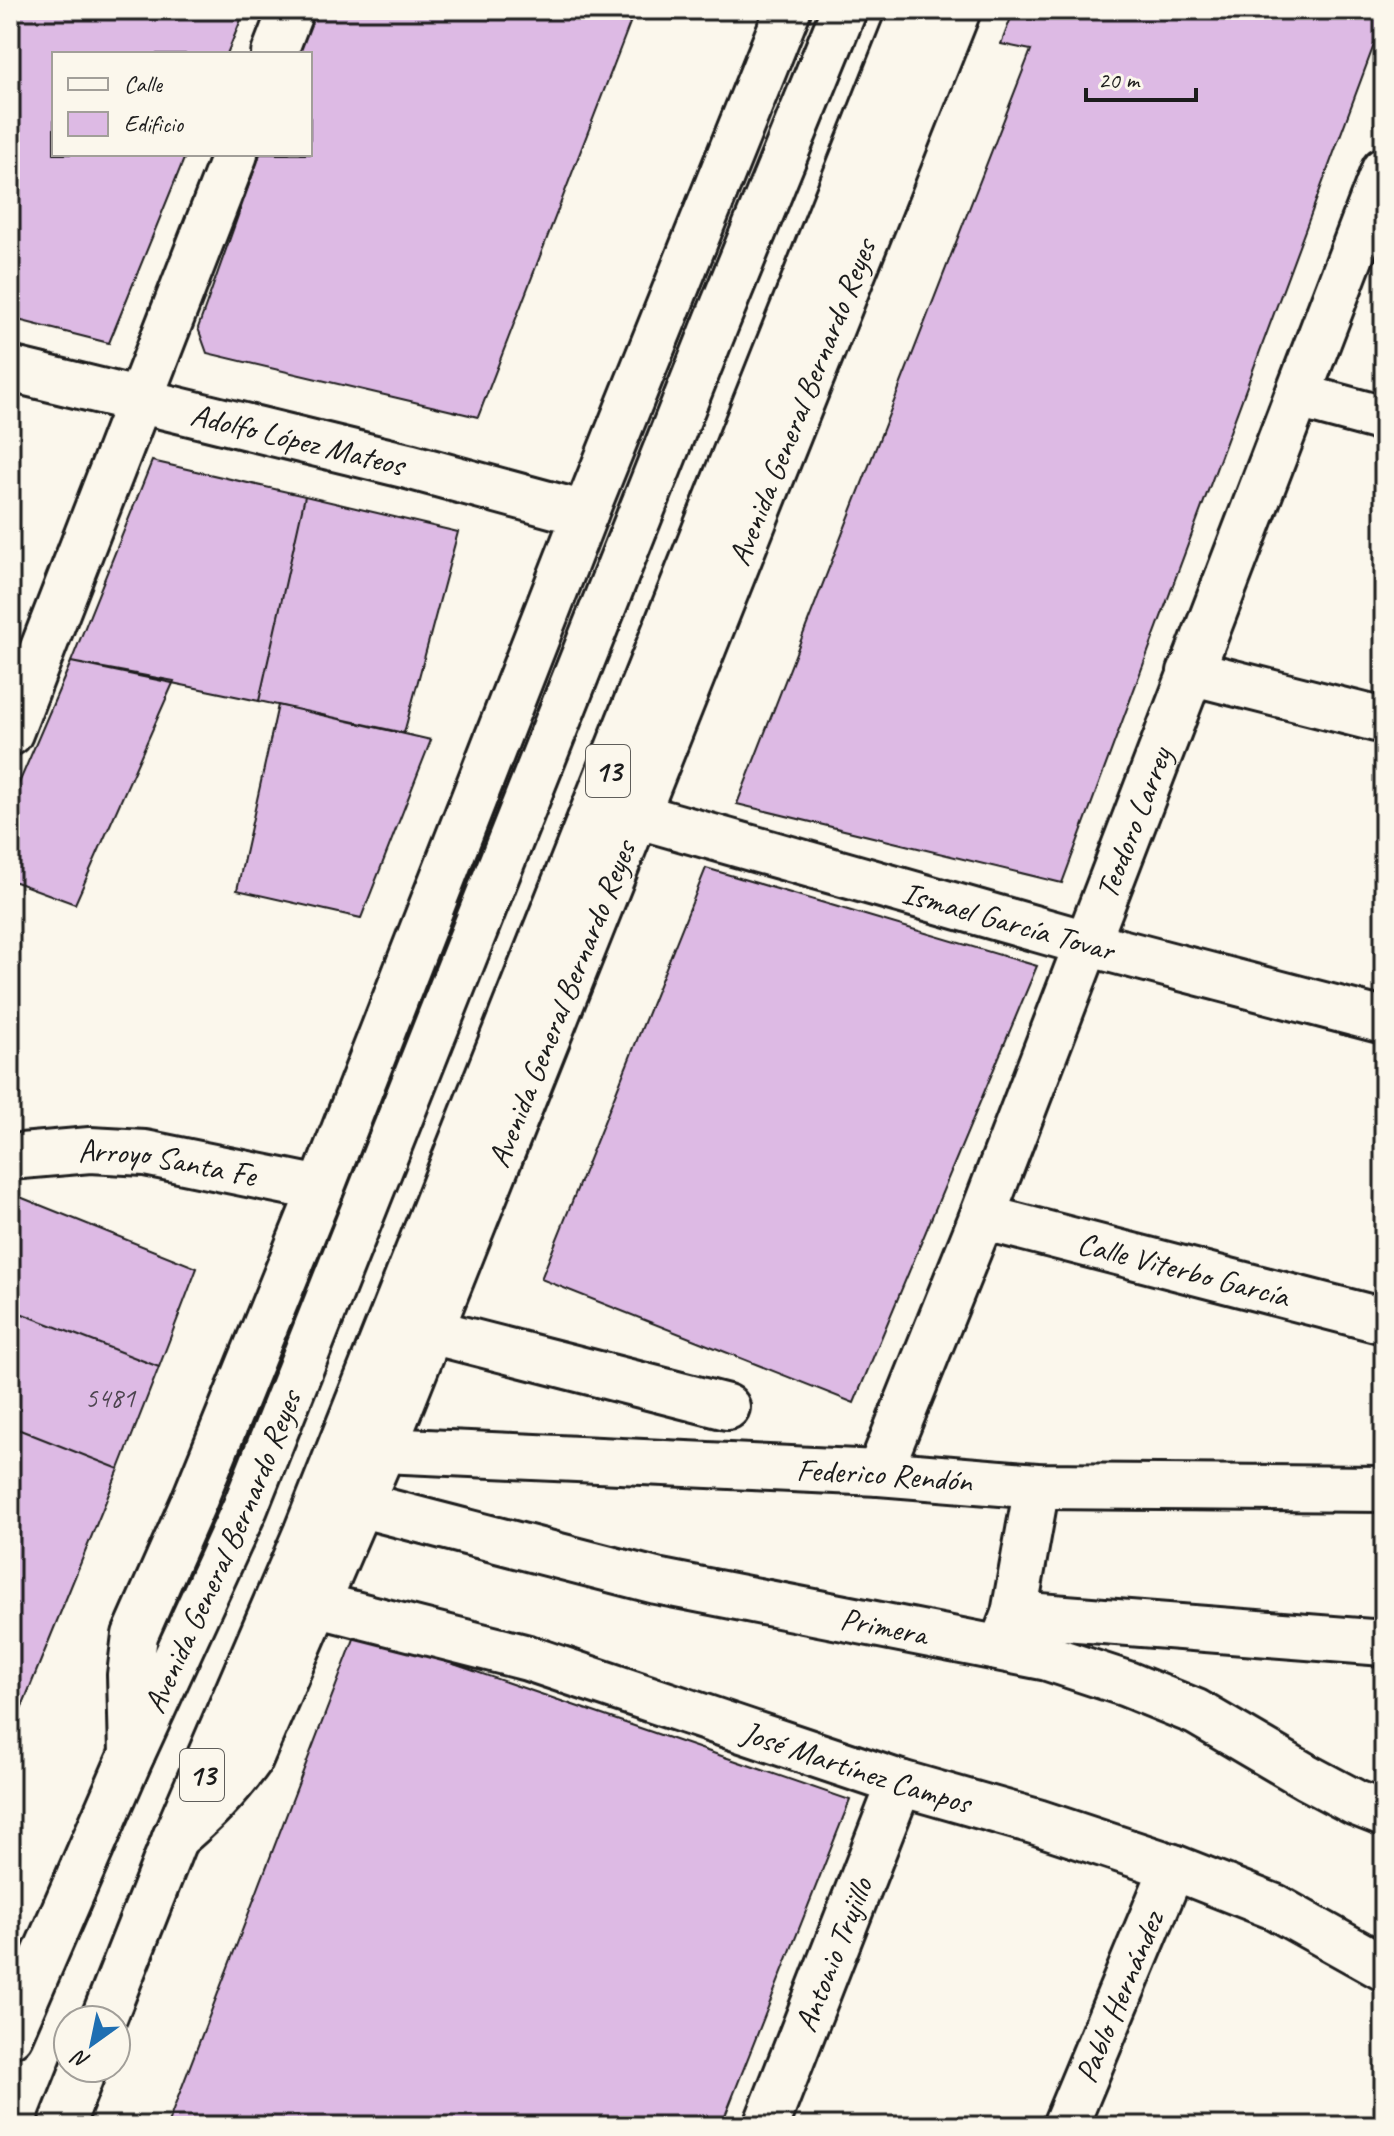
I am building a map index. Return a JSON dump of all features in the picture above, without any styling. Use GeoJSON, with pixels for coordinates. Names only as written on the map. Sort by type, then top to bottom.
{"type":"FeatureCollection","features":[{"type":"Feature","properties":{"kind":"street"},"geometry":{"type":"LineString","coordinates":[[275,52],[291,10]]}},
{"type":"Feature","properties":{"kind":"street","name":"Avenida General Bernardo Reyes"},"geometry":{"type":"LineString","coordinates":[[132,1754],[130,1675],[135,1635],[194,1501],[321,1189],[585,514],[788,10]]}},
{"type":"Feature","properties":{"kind":"street","name":"Avenida General Bernardo Reyes"},"geometry":{"type":"LineString","coordinates":[[10,2035],[132,1754],[245,1508],[717,321],[844,10]]}},
{"type":"Feature","properties":{"kind":"street","name":"Avenida General Bernardo Reyes"},"geometry":{"type":"LineString","coordinates":[[109,2004],[175,1838],[306,1533],[912,10]]}},
{"type":"Feature","properties":{"kind":"street","name":"Avenida General Bernardo Reyes"},"geometry":{"type":"LineString","coordinates":[[175,1838],[218,1800],[250,1759],[383,1450],[958,10]]}},
{"type":"Feature","properties":{"kind":"street"},"geometry":{"type":"LineString","coordinates":[[10,733],[234,156]]}},
{"type":"Feature","properties":{"kind":"street","name":"Teodoro Larrey"},"geometry":{"type":"LineString","coordinates":[[879,1473],[982,1217],[1384,170]]}},
{"type":"Feature","properties":{"kind":"street","name":"Adolfo López Mateos"},"geometry":{"type":"LineString","coordinates":[[10,369],[408,466],[585,514]]}},
{"type":"Feature","properties":{"kind":"street"},"geometry":{"type":"LineString","coordinates":[[1298,396],[1384,419]]}},
{"type":"Feature","properties":{"kind":"street"},"geometry":{"type":"LineString","coordinates":[[1190,672],[1384,721]]}},
{"type":"Feature","properties":{"kind":"street","name":"Ismael García Tovar"},"geometry":{"type":"LineString","coordinates":[[635,815],[1086,943],[1384,1021]]}},
{"type":"Feature","properties":{"kind":"street","name":"Arroyo Santa Fe"},"geometry":{"type":"LineString","coordinates":[[10,1157],[90,1150],[145,1153],[321,1189]]}},
{"type":"Feature","properties":{"kind":"street","name":"Calle Viterbo García"},"geometry":{"type":"LineString","coordinates":[[982,1217],[1384,1321]]}},
{"type":"Feature","properties":{"kind":"street"},"geometry":{"type":"LineString","coordinates":[[430,1331],[727,1407]]}},
{"type":"Feature","properties":{"kind":"street","name":"Federico Rendón"},"geometry":{"type":"LineString","coordinates":[[383,1450],[879,1473],[1037,1486],[1384,1489]]}},
{"type":"Feature","properties":{"kind":"street"},"geometry":{"type":"LineString","coordinates":[[1008,1632],[1037,1486]]}},
{"type":"Feature","properties":{"kind":"street","name":"Primera"},"geometry":{"type":"LineString","coordinates":[[358,1504],[656,1581],[1008,1632],[1384,1643]]}},
{"type":"Feature","properties":{"kind":"street","name":"José Martínez Campos"},"geometry":{"type":"LineString","coordinates":[[315,1604],[528,1658],[900,1783],[1037,1822],[1173,1867],[1275,1907],[1384,1968]]}},
{"type":"Feature","properties":{"kind":"street","name":"Primera"},"geometry":{"type":"LineString","coordinates":[[1008,1632],[1061,1662],[1196,1712],[1307,1777],[1384,1814]]}},
{"type":"Feature","properties":{"kind":"street","name":"Antonio Trujillo"},"geometry":{"type":"LineString","coordinates":[[766,2126],[900,1783]]}},
{"type":"Feature","properties":{"kind":"street","name":"Pablo Hernández"},"geometry":{"type":"LineString","coordinates":[[1077,2121],[1173,1867]]}},
{"type":"Feature","properties":{"kind":"street"},"geometry":{"type":"LineString","coordinates":[[61,2126],[78,2084]]}},
{"type":"Feature","properties":{"kind":"building"},"geometry":{"type":"Polygon","coordinates":[[[10,10],[245,10],[228,52],[52,52],[52,156],[185,156],[109,343],[10,318],[10,10]]]}},
{"type":"Feature","properties":{"kind":"building"},"geometry":{"type":"Polygon","coordinates":[[[311,10],[635,10],[478,417],[207,353],[198,328],[259,156],[312,156],[312,52],[297,52],[311,10]]]}},
{"type":"Feature","properties":{"kind":"building"},"geometry":{"type":"Polygon","coordinates":[[[1014,10],[1384,10],[1384,18],[1062,883],[737,804],[1031,50],[1001,44],[1014,10]]]}},
{"type":"Feature","properties":{"kind":"building"},"geometry":{"type":"Polygon","coordinates":[[[152,461],[305,496],[259,701],[71,662],[152,461]]]}},
{"type":"Feature","properties":{"kind":"building"},"geometry":{"type":"Polygon","coordinates":[[[305,496],[458,532],[404,733],[259,701],[305,496]]]}},
{"type":"Feature","properties":{"kind":"building"},"geometry":{"type":"Polygon","coordinates":[[[71,662],[174,681],[75,904],[10,880],[10,804],[71,662]]]}},
{"type":"Feature","properties":{"kind":"building"},"geometry":{"type":"Polygon","coordinates":[[[278,705],[431,740],[361,918],[237,890],[278,705]]]}},
{"type":"Feature","properties":{"kind":"building"},"geometry":{"type":"Polygon","coordinates":[[[706,868],[1037,966],[854,1403],[541,1279],[706,868]]]}},
{"type":"Feature","properties":{"kind":"building"},"geometry":{"type":"Polygon","coordinates":[[[10,1193],[197,1268],[159,1367],[10,1309],[10,1193]]]}},
{"type":"Feature","properties":{"kind":"building"},"geometry":{"type":"Polygon","coordinates":[[[10,1309],[159,1367],[119,1469],[10,1426],[10,1309]]]}},
{"type":"Feature","properties":{"kind":"building"},"geometry":{"type":"Polygon","coordinates":[[[10,1426],[119,1469],[10,1736],[10,1426]]]}},
{"type":"Feature","properties":{"kind":"building"},"geometry":{"type":"Polygon","coordinates":[[[357,1631],[850,1800],[721,2126],[167,2126],[357,1631]]]}}]}
